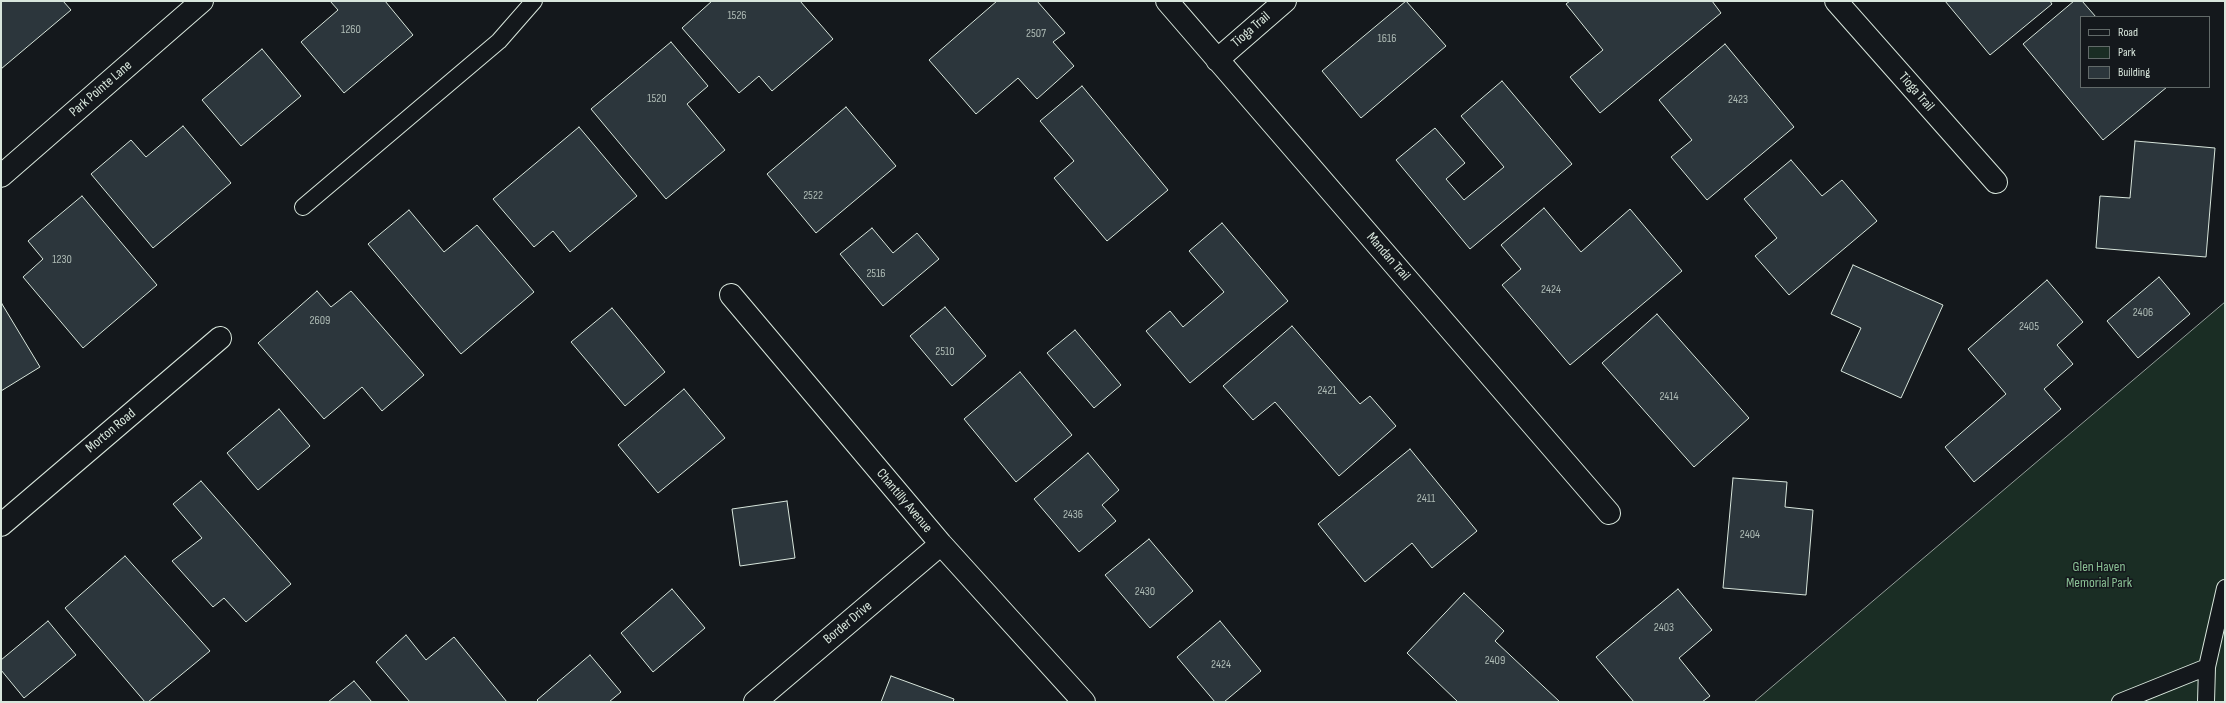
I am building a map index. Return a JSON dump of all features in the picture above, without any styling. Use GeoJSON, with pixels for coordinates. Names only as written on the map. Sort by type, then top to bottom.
{"type":"FeatureCollection","features":[{"type":"Feature","properties":{"kind":"street","name":"Park Pointe Lane"},"geometry":{"type":"LineString","coordinates":[[1,176],[202,1]]}},
{"type":"Feature","properties":{"kind":"street","name":"Mandan Trail"},"geometry":{"type":"LineString","coordinates":[[1168,1],[1217,60],[1609,513]]}},
{"type":"Feature","properties":{"kind":"street","name":"Tioga Trail"},"geometry":{"type":"LineString","coordinates":[[1217,60],[1286,1]]}},
{"type":"Feature","properties":{"kind":"street","name":"Tioga Trail"},"geometry":{"type":"LineString","coordinates":[[1836,1],[1996,182]]}},
{"type":"Feature","properties":{"kind":"street","name":"Chantilly Avenue"},"geometry":{"type":"LineString","coordinates":[[731,295],[941,544],[1084,702]]}},
{"type":"Feature","properties":{"kind":"street","name":"Morton Road"},"geometry":{"type":"LineString","coordinates":[[1,524],[220,338]]}},
{"type":"Feature","properties":{"kind":"street","name":"Border Drive"},"geometry":{"type":"LineString","coordinates":[[755,702],[941,544]]}},
{"type":"Feature","properties":{"kind":"lane"},"geometry":{"type":"LineString","coordinates":[[304,207],[499,41],[534,1]]}},
{"type":"Feature","properties":{"kind":"lane"},"geometry":{"type":"LineString","coordinates":[[2206,702],[2207,667],[2225,588]]}},
{"type":"Feature","properties":{"kind":"lane"},"geometry":{"type":"LineString","coordinates":[[2120,702],[2207,667]]}},
{"type":"Feature","properties":{"kind":"green space","name":"Glen Haven Memorial Park"},"geometry":{"type":"Polygon","coordinates":[[[2225,302],[2225,702],[1754,702],[2225,302]]]}},
{"type":"Feature","properties":{"kind":"building"},"geometry":{"type":"Polygon","coordinates":[[[1,1],[63,1],[71,10],[1,69],[1,1]]]}},
{"type":"Feature","properties":{"kind":"building"},"geometry":{"type":"Polygon","coordinates":[[[330,1],[385,1],[413,35],[344,93],[301,42],[338,10],[330,1]]]}},
{"type":"Feature","properties":{"kind":"building"},"geometry":{"type":"Polygon","coordinates":[[[712,1],[800,1],[833,39],[772,91],[759,76],[739,93],[682,28],[712,1]]]}},
{"type":"Feature","properties":{"kind":"building"},"geometry":{"type":"Polygon","coordinates":[[[997,1],[1037,1],[1065,33],[1053,42],[1074,66],[1037,99],[1018,78],[976,114],[929,60],[997,1]]]}},
{"type":"Feature","properties":{"kind":"building"},"geometry":{"type":"Polygon","coordinates":[[[1406,1],[1446,46],[1361,118],[1322,71],[1406,1]]]}},
{"type":"Feature","properties":{"kind":"building"},"geometry":{"type":"Polygon","coordinates":[[[1570,1],[1712,1],[1721,13],[1600,113],[1570,77],[1603,50],[1566,4],[1570,1]]]}},
{"type":"Feature","properties":{"kind":"building"},"geometry":{"type":"Polygon","coordinates":[[[1945,1],[2050,1],[2052,4],[1990,55],[1945,1]]]}},
{"type":"Feature","properties":{"kind":"building"},"geometry":{"type":"Polygon","coordinates":[[[2074,1],[2082,1],[2095,16],[2080,16],[2080,88],[2166,88],[2103,140],[2023,44],[2074,1]]]}},
{"type":"Feature","properties":{"kind":"building"},"geometry":{"type":"Polygon","coordinates":[[[671,42],[708,86],[687,104],[725,150],[666,199],[591,109],[671,42]]]}},
{"type":"Feature","properties":{"kind":"building"},"geometry":{"type":"Polygon","coordinates":[[[1725,44],[1794,127],[1707,200],[1671,157],[1692,140],[1659,100],[1725,44]]]}},
{"type":"Feature","properties":{"kind":"building"},"geometry":{"type":"Polygon","coordinates":[[[262,49],[301,96],[241,146],[202,100],[262,49]]]}},
{"type":"Feature","properties":{"kind":"building"},"geometry":{"type":"Polygon","coordinates":[[[1502,81],[1572,164],[1470,249],[1396,160],[1435,128],[1465,163],[1446,179],[1464,200],[1504,167],[1461,116],[1502,81]]]}},
{"type":"Feature","properties":{"kind":"building"},"geometry":{"type":"Polygon","coordinates":[[[1082,86],[1168,190],[1107,241],[1054,178],[1074,161],[1040,121],[1082,86]]]}},
{"type":"Feature","properties":{"kind":"building"},"geometry":{"type":"Polygon","coordinates":[[[846,107],[896,166],[816,233],[767,174],[846,107]]]}},
{"type":"Feature","properties":{"kind":"building"},"geometry":{"type":"Polygon","coordinates":[[[183,126],[231,183],[153,248],[91,174],[131,140],[146,157],[183,126]]]}},
{"type":"Feature","properties":{"kind":"building"},"geometry":{"type":"Polygon","coordinates":[[[579,127],[637,196],[570,252],[553,231],[534,247],[493,199],[579,127]]]}},
{"type":"Feature","properties":{"kind":"building"},"geometry":{"type":"Polygon","coordinates":[[[2135,141],[2215,148],[2206,257],[2096,248],[2100,196],[2130,198],[2135,141]]]}},
{"type":"Feature","properties":{"kind":"building"},"geometry":{"type":"Polygon","coordinates":[[[1791,160],[1822,196],[1842,180],[1877,221],[1789,295],[1755,256],[1777,238],[1744,199],[1791,160]]]}},
{"type":"Feature","properties":{"kind":"building"},"geometry":{"type":"Polygon","coordinates":[[[82,196],[157,285],[83,348],[23,277],[43,259],[28,241],[82,196]]]}},
{"type":"Feature","properties":{"kind":"building"},"geometry":{"type":"Polygon","coordinates":[[[1544,208],[1581,252],[1630,209],[1682,271],[1570,365],[1502,285],[1521,269],[1501,245],[1544,208]]]}},
{"type":"Feature","properties":{"kind":"building"},"geometry":{"type":"Polygon","coordinates":[[[409,210],[444,252],[477,225],[534,292],[461,354],[368,244],[409,210]]]}},
{"type":"Feature","properties":{"kind":"building"},"geometry":{"type":"Polygon","coordinates":[[[1222,223],[1288,301],[1190,383],[1146,331],[1170,311],[1183,327],[1224,292],[1189,251],[1222,223]]]}},
{"type":"Feature","properties":{"kind":"building"},"geometry":{"type":"Polygon","coordinates":[[[872,228],[893,253],[917,233],[939,259],[883,306],[840,254],[872,228]]]}},
{"type":"Feature","properties":{"kind":"building"},"geometry":{"type":"Polygon","coordinates":[[[1853,265],[1943,305],[1901,398],[1841,371],[1861,328],[1831,314],[1853,265]]]}},
{"type":"Feature","properties":{"kind":"building"},"geometry":{"type":"Polygon","coordinates":[[[2159,277],[2190,314],[2138,358],[2107,321],[2159,277]]]}},
{"type":"Feature","properties":{"kind":"building"},"geometry":{"type":"Polygon","coordinates":[[[2047,280],[2083,322],[2057,345],[2073,364],[2044,389],[2061,409],[1974,482],[1945,447],[2006,394],[1968,349],[2047,280]]]}},
{"type":"Feature","properties":{"kind":"building"},"geometry":{"type":"Polygon","coordinates":[[[317,291],[331,307],[351,291],[424,375],[382,411],[362,387],[324,419],[258,343],[317,291]]]}},
{"type":"Feature","properties":{"kind":"building"},"geometry":{"type":"Polygon","coordinates":[[[2,304],[40,367],[1,391],[1,305],[2,304]]]}},
{"type":"Feature","properties":{"kind":"building"},"geometry":{"type":"Polygon","coordinates":[[[945,307],[986,356],[952,386],[910,336],[945,307]]]}},
{"type":"Feature","properties":{"kind":"building"},"geometry":{"type":"Polygon","coordinates":[[[612,308],[665,372],[625,406],[571,342],[612,308]]]}},
{"type":"Feature","properties":{"kind":"building"},"geometry":{"type":"Polygon","coordinates":[[[1657,314],[1749,418],[1694,467],[1602,363],[1657,314]]]}},
{"type":"Feature","properties":{"kind":"building"},"geometry":{"type":"Polygon","coordinates":[[[1292,326],[1360,404],[1370,396],[1396,426],[1339,476],[1275,402],[1253,420],[1223,386],[1292,326]]]}},
{"type":"Feature","properties":{"kind":"building"},"geometry":{"type":"Polygon","coordinates":[[[1075,330],[1121,385],[1094,408],[1047,353],[1075,330]]]}},
{"type":"Feature","properties":{"kind":"building"},"geometry":{"type":"Polygon","coordinates":[[[1020,372],[1072,435],[1016,482],[964,419],[1020,372]]]}},
{"type":"Feature","properties":{"kind":"building"},"geometry":{"type":"Polygon","coordinates":[[[684,389],[725,438],[658,493],[618,445],[684,389]]]}},
{"type":"Feature","properties":{"kind":"building"},"geometry":{"type":"Polygon","coordinates":[[[279,409],[310,446],[258,490],[227,453],[279,409]]]}},
{"type":"Feature","properties":{"kind":"building"},"geometry":{"type":"Polygon","coordinates":[[[1410,449],[1477,531],[1432,568],[1412,543],[1365,582],[1318,524],[1410,449]]]}},
{"type":"Feature","properties":{"kind":"building"},"geometry":{"type":"Polygon","coordinates":[[[1088,453],[1119,490],[1102,505],[1116,521],[1079,552],[1034,499],[1088,453]]]}},
{"type":"Feature","properties":{"kind":"building"},"geometry":{"type":"Polygon","coordinates":[[[1733,478],[1787,482],[1785,507],[1813,510],[1806,595],[1723,588],[1733,478]]]}},
{"type":"Feature","properties":{"kind":"building"},"geometry":{"type":"Polygon","coordinates":[[[201,481],[291,584],[246,622],[224,598],[213,607],[172,561],[202,538],[173,504],[201,481]]]}},
{"type":"Feature","properties":{"kind":"building"},"geometry":{"type":"Polygon","coordinates":[[[787,501],[795,558],[740,566],[732,509],[787,501]]]}},
{"type":"Feature","properties":{"kind":"building"},"geometry":{"type":"Polygon","coordinates":[[[1149,539],[1193,591],[1150,628],[1105,575],[1149,539]]]}},
{"type":"Feature","properties":{"kind":"building"},"geometry":{"type":"Polygon","coordinates":[[[125,556],[210,651],[148,702],[145,702],[65,608],[125,556]]]}},
{"type":"Feature","properties":{"kind":"building"},"geometry":{"type":"Polygon","coordinates":[[[672,589],[705,628],[653,672],[621,633],[672,589]]]}},
{"type":"Feature","properties":{"kind":"building"},"geometry":{"type":"Polygon","coordinates":[[[1678,589],[1712,630],[1679,658],[1710,696],[1702,702],[1634,702],[1596,657],[1678,589]]]}},
{"type":"Feature","properties":{"kind":"building"},"geometry":{"type":"Polygon","coordinates":[[[1464,593],[1504,631],[1495,641],[1560,702],[1458,702],[1407,653],[1464,593]]]}},
{"type":"Feature","properties":{"kind":"building"},"geometry":{"type":"Polygon","coordinates":[[[48,621],[76,655],[24,698],[1,670],[1,660],[48,621]]]}},
{"type":"Feature","properties":{"kind":"building"},"geometry":{"type":"Polygon","coordinates":[[[1220,621],[1261,671],[1224,702],[1215,702],[1177,657],[1220,621]]]}},
{"type":"Feature","properties":{"kind":"building"},"geometry":{"type":"Polygon","coordinates":[[[406,635],[426,660],[454,637],[507,702],[410,702],[376,662],[406,635]]]}},
{"type":"Feature","properties":{"kind":"building"},"geometry":{"type":"Polygon","coordinates":[[[590,655],[621,692],[609,702],[539,702],[537,700],[590,655]]]}},
{"type":"Feature","properties":{"kind":"building"},"geometry":{"type":"Polygon","coordinates":[[[891,676],[954,699],[953,702],[881,702],[891,676]]]}},
{"type":"Feature","properties":{"kind":"building"},"geometry":{"type":"Polygon","coordinates":[[[354,681],[372,702],[328,702],[354,681]]]}}]}
